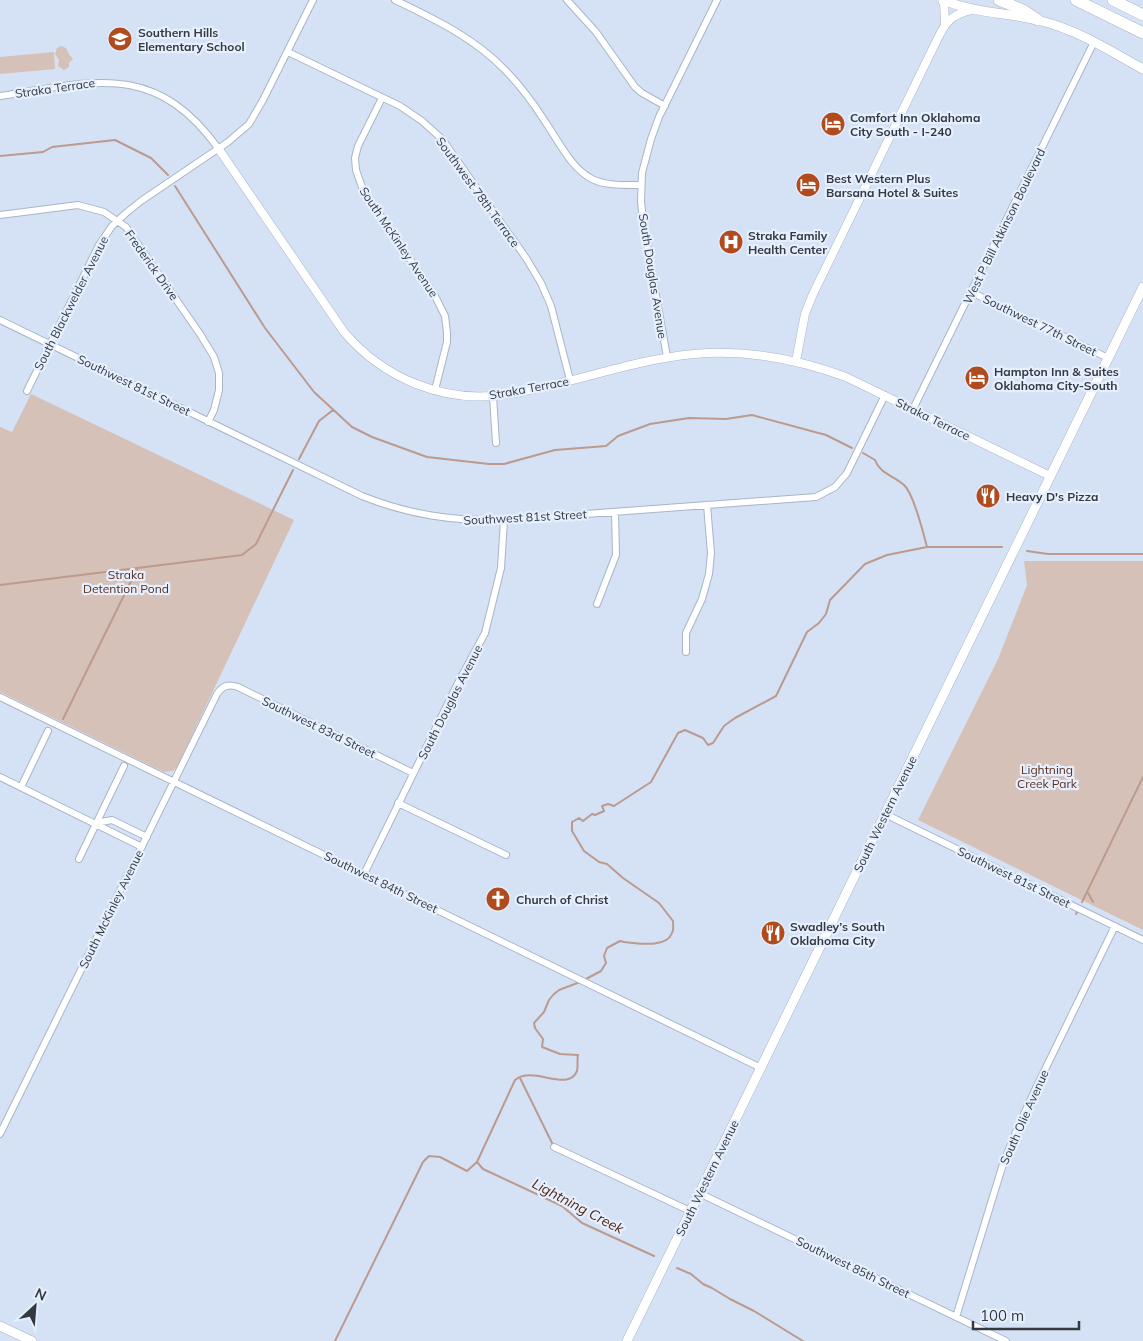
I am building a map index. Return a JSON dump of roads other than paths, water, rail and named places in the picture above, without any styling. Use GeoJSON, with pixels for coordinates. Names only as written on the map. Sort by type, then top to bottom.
{"type":"FeatureCollection","features":[{"type":"Feature","properties":{"kind":"highway"},"geometry":{"type":"LineString","coordinates":[[999,0],[1024,10],[1038,20]]}},
{"type":"Feature","properties":{"kind":"highway"},"geometry":{"type":"LineString","coordinates":[[1076,0],[1143,33]]}},
{"type":"Feature","properties":{"kind":"highway"},"geometry":{"type":"LineString","coordinates":[[1113,0],[1143,15]]}},
{"type":"Feature","properties":{"kind":"main road"},"geometry":{"type":"LineString","coordinates":[[944,0],[971,10],[1038,20],[1067,29],[1143,69]]}},
{"type":"Feature","properties":{"kind":"main road","name":"South Western Avenue"},"geometry":{"type":"LineString","coordinates":[[627,1341],[1143,287]]}},
{"type":"Feature","properties":{"kind":"main road"},"geometry":{"type":"LineString","coordinates":[[0,1326],[32,1341]]}},
{"type":"Feature","properties":{"kind":"street","name":"South Blackwelder Avenue"},"geometry":{"type":"LineString","coordinates":[[26,391],[107,232],[141,201],[235,136],[255,115],[313,0]]}},
{"type":"Feature","properties":{"kind":"street"},"geometry":{"type":"LineString","coordinates":[[395,0],[465,37],[504,68],[527,94],[574,163],[586,175],[604,182],[641,185]]}},
{"type":"Feature","properties":{"kind":"street"},"geometry":{"type":"LineString","coordinates":[[567,0],[596,32],[635,87],[665,106]]}},
{"type":"Feature","properties":{"kind":"street","name":"South Douglas Avenue"},"geometry":{"type":"LineString","coordinates":[[667,357],[643,222],[641,185],[647,149],[654,129],[717,0]]}},
{"type":"Feature","properties":{"kind":"street"},"geometry":{"type":"LineString","coordinates":[[944,0],[945,24]]}},
{"type":"Feature","properties":{"kind":"street"},"geometry":{"type":"LineString","coordinates":[[796,361],[805,314],[813,294],[945,24],[956,14],[971,10]]}},
{"type":"Feature","properties":{"kind":"street","name":"West P Bill Atkinson Boulevard"},"geometry":{"type":"LineString","coordinates":[[913,409],[1094,42]]}},
{"type":"Feature","properties":{"kind":"street","name":"Southwest 78th Terrace"},"geometry":{"type":"LineString","coordinates":[[288,52],[411,113],[442,139],[526,258],[541,283],[551,306],[570,380]]}},
{"type":"Feature","properties":{"kind":"street","name":"Straka Terrace"},"geometry":{"type":"LineString","coordinates":[[0,96],[91,82],[127,84],[152,92],[173,103],[195,120],[218,148],[328,310],[350,338],[373,360],[395,375],[412,383],[463,396],[492,396],[667,357],[736,352],[759,354],[796,361],[846,377],[1050,476]]}},
{"type":"Feature","properties":{"kind":"street","name":"South McKinley Avenue"},"geometry":{"type":"LineString","coordinates":[[382,98],[358,146],[355,158],[356,170],[363,190],[435,296],[445,316],[447,342],[435,390]]}},
{"type":"Feature","properties":{"kind":"street","name":"Frederick Drive"},"geometry":{"type":"LineString","coordinates":[[0,215],[78,205],[101,211],[126,227],[214,357],[219,373],[219,390],[214,410],[208,422]]}},
{"type":"Feature","properties":{"kind":"street","name":"Southwest 77th Street"},"geometry":{"type":"LineString","coordinates":[[971,292],[1108,358]]}},
{"type":"Feature","properties":{"kind":"street","name":"Southwest 81st Street"},"geometry":{"type":"LineString","coordinates":[[0,320],[341,487],[389,506],[439,518],[504,520],[816,497],[828,492],[847,473],[885,395]]}},
{"type":"Feature","properties":{"kind":"street"},"geometry":{"type":"LineString","coordinates":[[492,396],[496,443]]}},
{"type":"Feature","properties":{"kind":"street"},"geometry":{"type":"LineString","coordinates":[[686,652],[686,633],[702,599],[709,574],[711,553],[707,505]]}},
{"type":"Feature","properties":{"kind":"street"},"geometry":{"type":"LineString","coordinates":[[597,604],[616,555],[615,512]]}},
{"type":"Feature","properties":{"kind":"street","name":"South Douglas Avenue"},"geometry":{"type":"LineString","coordinates":[[364,874],[488,626],[501,568],[504,520]]}},
{"type":"Feature","properties":{"kind":"street","name":"South McKinley Avenue"},"geometry":{"type":"LineString","coordinates":[[0,1134],[217,694],[225,686]]}},
{"type":"Feature","properties":{"kind":"street","name":"Southwest 83rd Street"},"geometry":{"type":"LineString","coordinates":[[225,686],[238,687],[413,773]]}},
{"type":"Feature","properties":{"kind":"street","name":"Southwest 84th Street"},"geometry":{"type":"LineString","coordinates":[[0,696],[760,1068]]}},
{"type":"Feature","properties":{"kind":"street"},"geometry":{"type":"LineString","coordinates":[[21,787],[48,731]]}},
{"type":"Feature","properties":{"kind":"street"},"geometry":{"type":"LineString","coordinates":[[79,860],[124,766]]}},
{"type":"Feature","properties":{"kind":"street"},"geometry":{"type":"LineString","coordinates":[[0,777],[142,847]]}},
{"type":"Feature","properties":{"kind":"street"},"geometry":{"type":"LineString","coordinates":[[398,803],[506,855]]}},
{"type":"Feature","properties":{"kind":"street","name":"Southwest 81st Street"},"geometry":{"type":"LineString","coordinates":[[885,814],[1143,940]]}},
{"type":"Feature","properties":{"kind":"street"},"geometry":{"type":"LineString","coordinates":[[96,824],[112,820],[147,837]]}},
{"type":"Feature","properties":{"kind":"street","name":"South Olie Avenue"},"geometry":{"type":"LineString","coordinates":[[956,1317],[1003,1164],[1015,1134],[1114,926]]}},
{"type":"Feature","properties":{"kind":"street"},"geometry":{"type":"LineString","coordinates":[[554,1147],[690,1211]]}},
{"type":"Feature","properties":{"kind":"street","name":"Southwest 85th Street"},"geometry":{"type":"LineString","coordinates":[[699,1193],[1006,1341]]}},
{"type":"Feature","properties":{"kind":"waterway"},"geometry":{"type":"LineString","coordinates":[[0,156],[43,152],[52,147],[115,140],[151,158],[168,175]]}},
{"type":"Feature","properties":{"kind":"waterway"},"geometry":{"type":"LineString","coordinates":[[175,186],[265,328],[314,392],[352,427],[372,437],[427,457],[504,464],[555,450],[606,446],[618,436],[650,424],[689,418],[726,419],[752,415],[826,435],[852,448]]}},
{"type":"Feature","properties":{"kind":"waterway"},"geometry":{"type":"LineString","coordinates":[[299,459],[319,421],[333,410]]}},
{"type":"Feature","properties":{"kind":"waterway"},"geometry":{"type":"LineString","coordinates":[[863,453],[875,460],[880,468],[908,490],[918,514],[927,547]]}},
{"type":"Feature","properties":{"kind":"waterway"},"geometry":{"type":"LineString","coordinates":[[0,585],[242,555],[256,544],[293,470]]}},
{"type":"Feature","properties":{"kind":"waterway","name":"Lightning Creek"},"geometry":{"type":"LineString","coordinates":[[584,980],[601,971],[606,963],[604,956],[607,948],[620,941],[651,944],[664,941],[673,932],[673,921],[659,903],[623,878],[607,864],[599,862],[584,851],[572,831],[572,822],[579,818],[583,821],[592,814],[595,815],[604,811],[602,806],[608,804],[614,806],[651,782],[678,733],[685,730],[703,738],[708,745],[713,743],[724,726],[735,718],[776,696],[807,632],[819,623],[826,614],[830,600],[865,564],[887,555],[927,547],[1002,547]]}},
{"type":"Feature","properties":{"kind":"waterway","name":"Lightning Creek"},"geometry":{"type":"LineString","coordinates":[[1027,551],[1048,554],[1143,554]]}},
{"type":"Feature","properties":{"kind":"waterway"},"geometry":{"type":"LineString","coordinates":[[63,719],[137,569]]}},
{"type":"Feature","properties":{"kind":"waterway"},"geometry":{"type":"LineString","coordinates":[[1082,902],[1143,777]]}},
{"type":"Feature","properties":{"kind":"waterway"},"geometry":{"type":"LineString","coordinates":[[1088,893],[1093,902]]}},
{"type":"Feature","properties":{"kind":"waterway","name":"Lightning Creek"},"geometry":{"type":"LineString","coordinates":[[335,1341],[423,1162],[429,1156],[440,1157],[467,1171],[477,1162],[515,1080],[522,1076],[531,1075],[566,1080],[577,1071],[578,1055],[560,1054],[542,1047],[543,1039],[535,1028],[534,1023],[544,1012],[553,995],[559,990],[580,982]]}},
{"type":"Feature","properties":{"kind":"waterway"},"geometry":{"type":"LineString","coordinates":[[520,1078],[553,1145]]}},
{"type":"Feature","properties":{"kind":"waterway","name":"Lightning Creek"},"geometry":{"type":"LineString","coordinates":[[477,1162],[483,1169],[562,1206],[582,1223],[654,1256]]}},
{"type":"Feature","properties":{"kind":"waterway","name":"Lightning Creek"},"geometry":{"type":"LineString","coordinates":[[677,1268],[691,1274],[703,1284],[754,1311],[803,1341]]}},
{"type":"Feature","properties":{"kind":"place","name":"Southern Hills Elementary School"},"geometry":{"type":"Point","coordinates":[120,39]}},
{"type":"Feature","properties":{"kind":"place","name":"Comfort Inn Oklahoma City South - I-240"},"geometry":{"type":"Point","coordinates":[833,124]}},
{"type":"Feature","properties":{"kind":"place","name":"Best Western Plus Barsana Hotel & Suites"},"geometry":{"type":"Point","coordinates":[808,185]}},
{"type":"Feature","properties":{"kind":"place","name":"Straka Family Health Center"},"geometry":{"type":"Point","coordinates":[731,242]}},
{"type":"Feature","properties":{"kind":"place","name":"Hampton Inn & Suites Oklahoma City-South"},"geometry":{"type":"Point","coordinates":[977,378]}},
{"type":"Feature","properties":{"kind":"place","name":"Heavy D's Pizza"},"geometry":{"type":"Point","coordinates":[988,496]}},
{"type":"Feature","properties":{"kind":"place","name":"Church of Christ"},"geometry":{"type":"Point","coordinates":[498,899]}},
{"type":"Feature","properties":{"kind":"place","name":"Swadley’s South Oklahoma City"},"geometry":{"type":"Point","coordinates":[773,933]}},
{"type":"Feature","properties":{"kind":"park label","name":"Straka Detention Pond"},"geometry":{"type":"Point","coordinates":[126,581]}},
{"type":"Feature","properties":{"kind":"park label","name":"Lightning Creek Park"},"geometry":{"type":"Point","coordinates":[1047,776]}}]}
